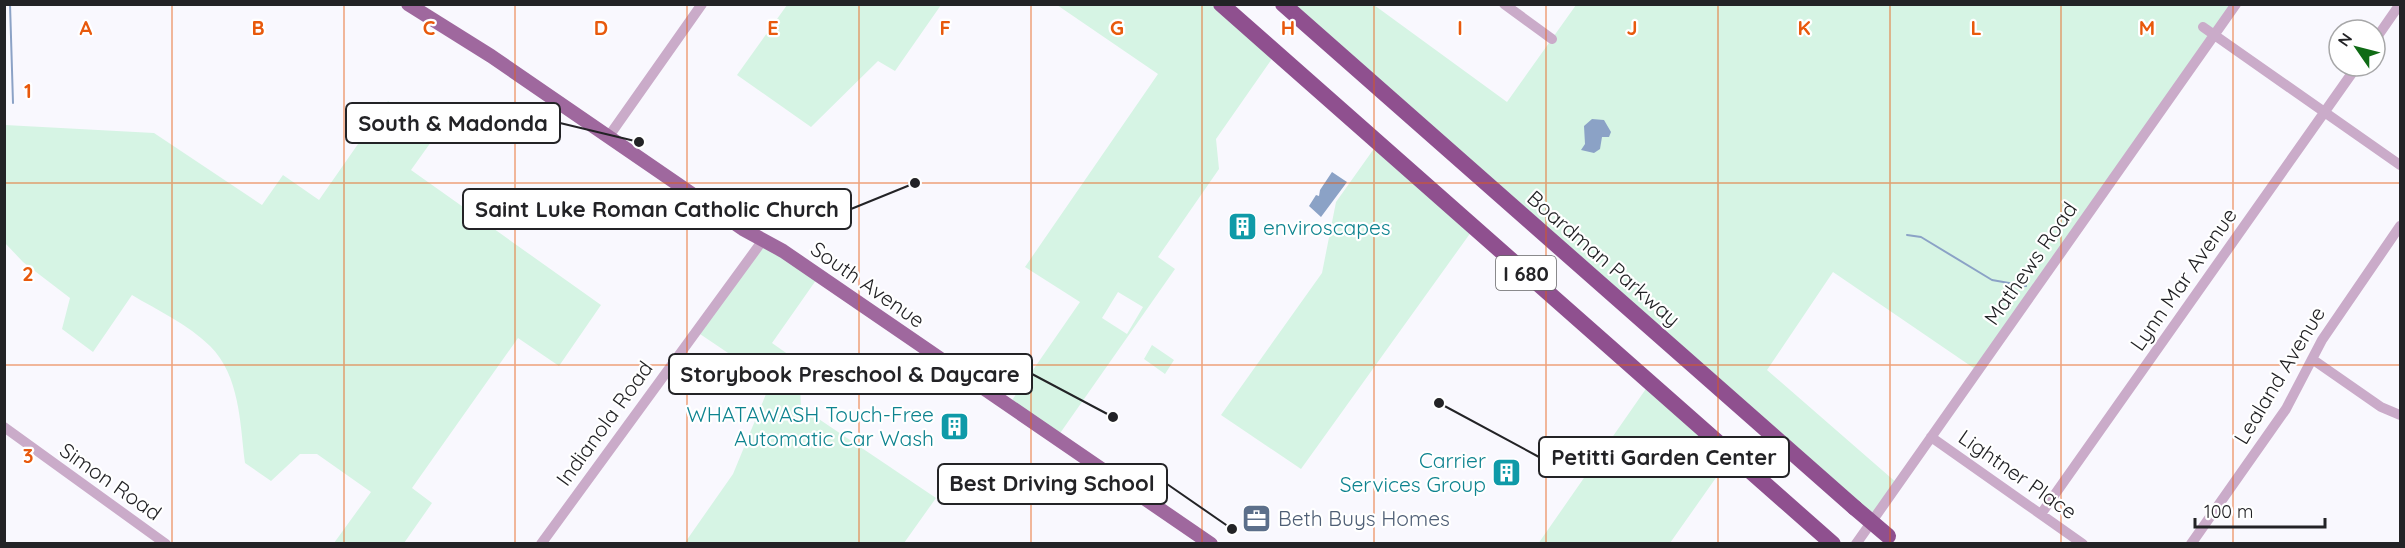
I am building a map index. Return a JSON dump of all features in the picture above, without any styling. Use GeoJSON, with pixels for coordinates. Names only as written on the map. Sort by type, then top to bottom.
{"type":"FeatureCollection","features":[{"type":"Feature","properties":{"kind":"highway","name":"I 680"},"geometry":{"type":"LineString","coordinates":[[1221,4],[1832,543]]}},
{"type":"Feature","properties":{"kind":"highway","name":"Boardman Parkway"},"geometry":{"type":"LineString","coordinates":[[1283,4],[1893,540]]}},
{"type":"Feature","properties":{"kind":"main road","name":"South Avenue"},"geometry":{"type":"LineString","coordinates":[[411,5],[1211,543]]}},
{"type":"Feature","properties":{"kind":"street"},"geometry":{"type":"LineString","coordinates":[[609,136],[702,4]]}},
{"type":"Feature","properties":{"kind":"street"},"geometry":{"type":"LineString","coordinates":[[1504,4],[1552,39]]}},
{"type":"Feature","properties":{"kind":"street","name":"Mathews Road"},"geometry":{"type":"LineString","coordinates":[[1856,543],[2236,4]]}},
{"type":"Feature","properties":{"kind":"street"},"geometry":{"type":"LineString","coordinates":[[2387,23],[2400,4]]}},
{"type":"Feature","properties":{"kind":"street"},"geometry":{"type":"LineString","coordinates":[[2203,27],[2400,165]]}},
{"type":"Feature","properties":{"kind":"street","name":"Lynn Mar Avenue"},"geometry":{"type":"LineString","coordinates":[[2041,514],[2349,78]]}},
{"type":"Feature","properties":{"kind":"street","name":"Lealand Avenue"},"geometry":{"type":"LineString","coordinates":[[2191,543],[2286,409],[2331,325],[2400,226]]}},
{"type":"Feature","properties":{"kind":"street","name":"Indianola Road"},"geometry":{"type":"LineString","coordinates":[[541,543],[763,240]]}},
{"type":"Feature","properties":{"kind":"street"},"geometry":{"type":"LineString","coordinates":[[2312,359],[2381,407],[2400,415]]}},
{"type":"Feature","properties":{"kind":"street","name":"Simon Road"},"geometry":{"type":"LineString","coordinates":[[4,428],[166,543]]}},
{"type":"Feature","properties":{"kind":"street","name":"Lightner Place"},"geometry":{"type":"LineString","coordinates":[[1931,437],[2083,543]]}},
{"type":"Feature","properties":{"kind":"green space"},"geometry":{"type":"Polygon","coordinates":[[[787,5],[941,5],[895,71],[878,61],[811,127],[737,75],[787,5]]]}},
{"type":"Feature","properties":{"kind":"green space"},"geometry":{"type":"Polygon","coordinates":[[[1057,5],[1221,5],[1276,53],[1216,139],[1219,169],[1158,257],[1175,269],[1056,439],[1008,406],[1080,302],[1025,267],[1158,74],[1057,5]],[[1118,292],[1102,318],[1127,334],[1143,307],[1118,292]]]}},
{"type":"Feature","properties":{"kind":"green space"},"geometry":{"type":"Polygon","coordinates":[[[1283,5],[1374,5],[1507,102],[1576,5],[2236,5],[1978,371],[1833,272],[1767,370],[1898,484],[1871,521],[1283,5]]]}},
{"type":"Feature","properties":{"kind":"green space"},"geometry":{"type":"Polygon","coordinates":[[[388,101],[436,135],[411,170],[601,305],[559,366],[518,338],[412,488],[432,503],[404,543],[334,543],[371,492],[317,454],[300,454],[271,481],[245,463],[240,416],[233,386],[220,358],[202,338],[132,295],[93,352],[62,329],[70,298],[23,262],[5,243],[5,125],[154,133],[262,205],[283,175],[319,200],[388,101]]]}},
{"type":"Feature","properties":{"kind":"green space"},"geometry":{"type":"Polygon","coordinates":[[[1378,143],[1474,228],[1301,469],[1221,415],[1322,273],[1336,202],[1378,143]]]}},
{"type":"Feature","properties":{"kind":"green space"},"geometry":{"type":"Polygon","coordinates":[[[763,240],[819,276],[772,343],[799,362],[801,407],[936,498],[904,543],[684,544],[733,474],[771,382],[697,332],[763,240]]]}},
{"type":"Feature","properties":{"kind":"green space"},"geometry":{"type":"Polygon","coordinates":[[[1152,345],[1174,360],[1165,374],[1144,359],[1152,345]]]}},
{"type":"Feature","properties":{"kind":"green space"},"geometry":{"type":"Polygon","coordinates":[[[1650,383],[1732,455],[1670,543],[1538,544],[1650,383]]]}},
{"type":"Feature","properties":{"kind":"water"},"geometry":{"type":"Polygon","coordinates":[[[1592,119],[1604,120],[1611,132],[1609,137],[1602,137],[1600,149],[1594,153],[1581,150],[1585,144],[1584,126],[1592,119]]]}},
{"type":"Feature","properties":{"kind":"water"},"geometry":{"type":"Polygon","coordinates":[[[1332,172],[1347,182],[1321,217],[1309,206],[1316,195],[1319,196],[1320,190],[1332,172]]]}},
{"type":"Feature","properties":{"kind":"waterway"},"geometry":{"type":"LineString","coordinates":[[10,4],[13,103]]}},
{"type":"Feature","properties":{"kind":"waterway"},"geometry":{"type":"LineString","coordinates":[[1907,235],[1921,237],[1992,280],[2026,286]]}},
{"type":"Feature","properties":{"kind":"place","name":"South & Madonda"},"geometry":{"type":"Point","coordinates":[639,142]}},
{"type":"Feature","properties":{"kind":"place","name":"Saint Luke Roman Catholic Church"},"geometry":{"type":"Point","coordinates":[915,183]}},
{"type":"Feature","properties":{"kind":"place","name":"enviroscapes"},"geometry":{"type":"Point","coordinates":[1242,227]}},
{"type":"Feature","properties":{"kind":"place","name":"Petitti Garden Center"},"geometry":{"type":"Point","coordinates":[1439,403]}},
{"type":"Feature","properties":{"kind":"place","name":"Storybook Preschool & Daycare"},"geometry":{"type":"Point","coordinates":[1113,417]}},
{"type":"Feature","properties":{"kind":"place","name":"WHATAWASH Touch-Free Automatic Car Wash"},"geometry":{"type":"Point","coordinates":[955,426]}},
{"type":"Feature","properties":{"kind":"place","name":"Carrier Services Group"},"geometry":{"type":"Point","coordinates":[1507,472]}},
{"type":"Feature","properties":{"kind":"place","name":"Beth Buys Homes"},"geometry":{"type":"Point","coordinates":[1257,518]}},
{"type":"Feature","properties":{"kind":"place","name":"Best Driving School"},"geometry":{"type":"Point","coordinates":[1232,529]}}]}
